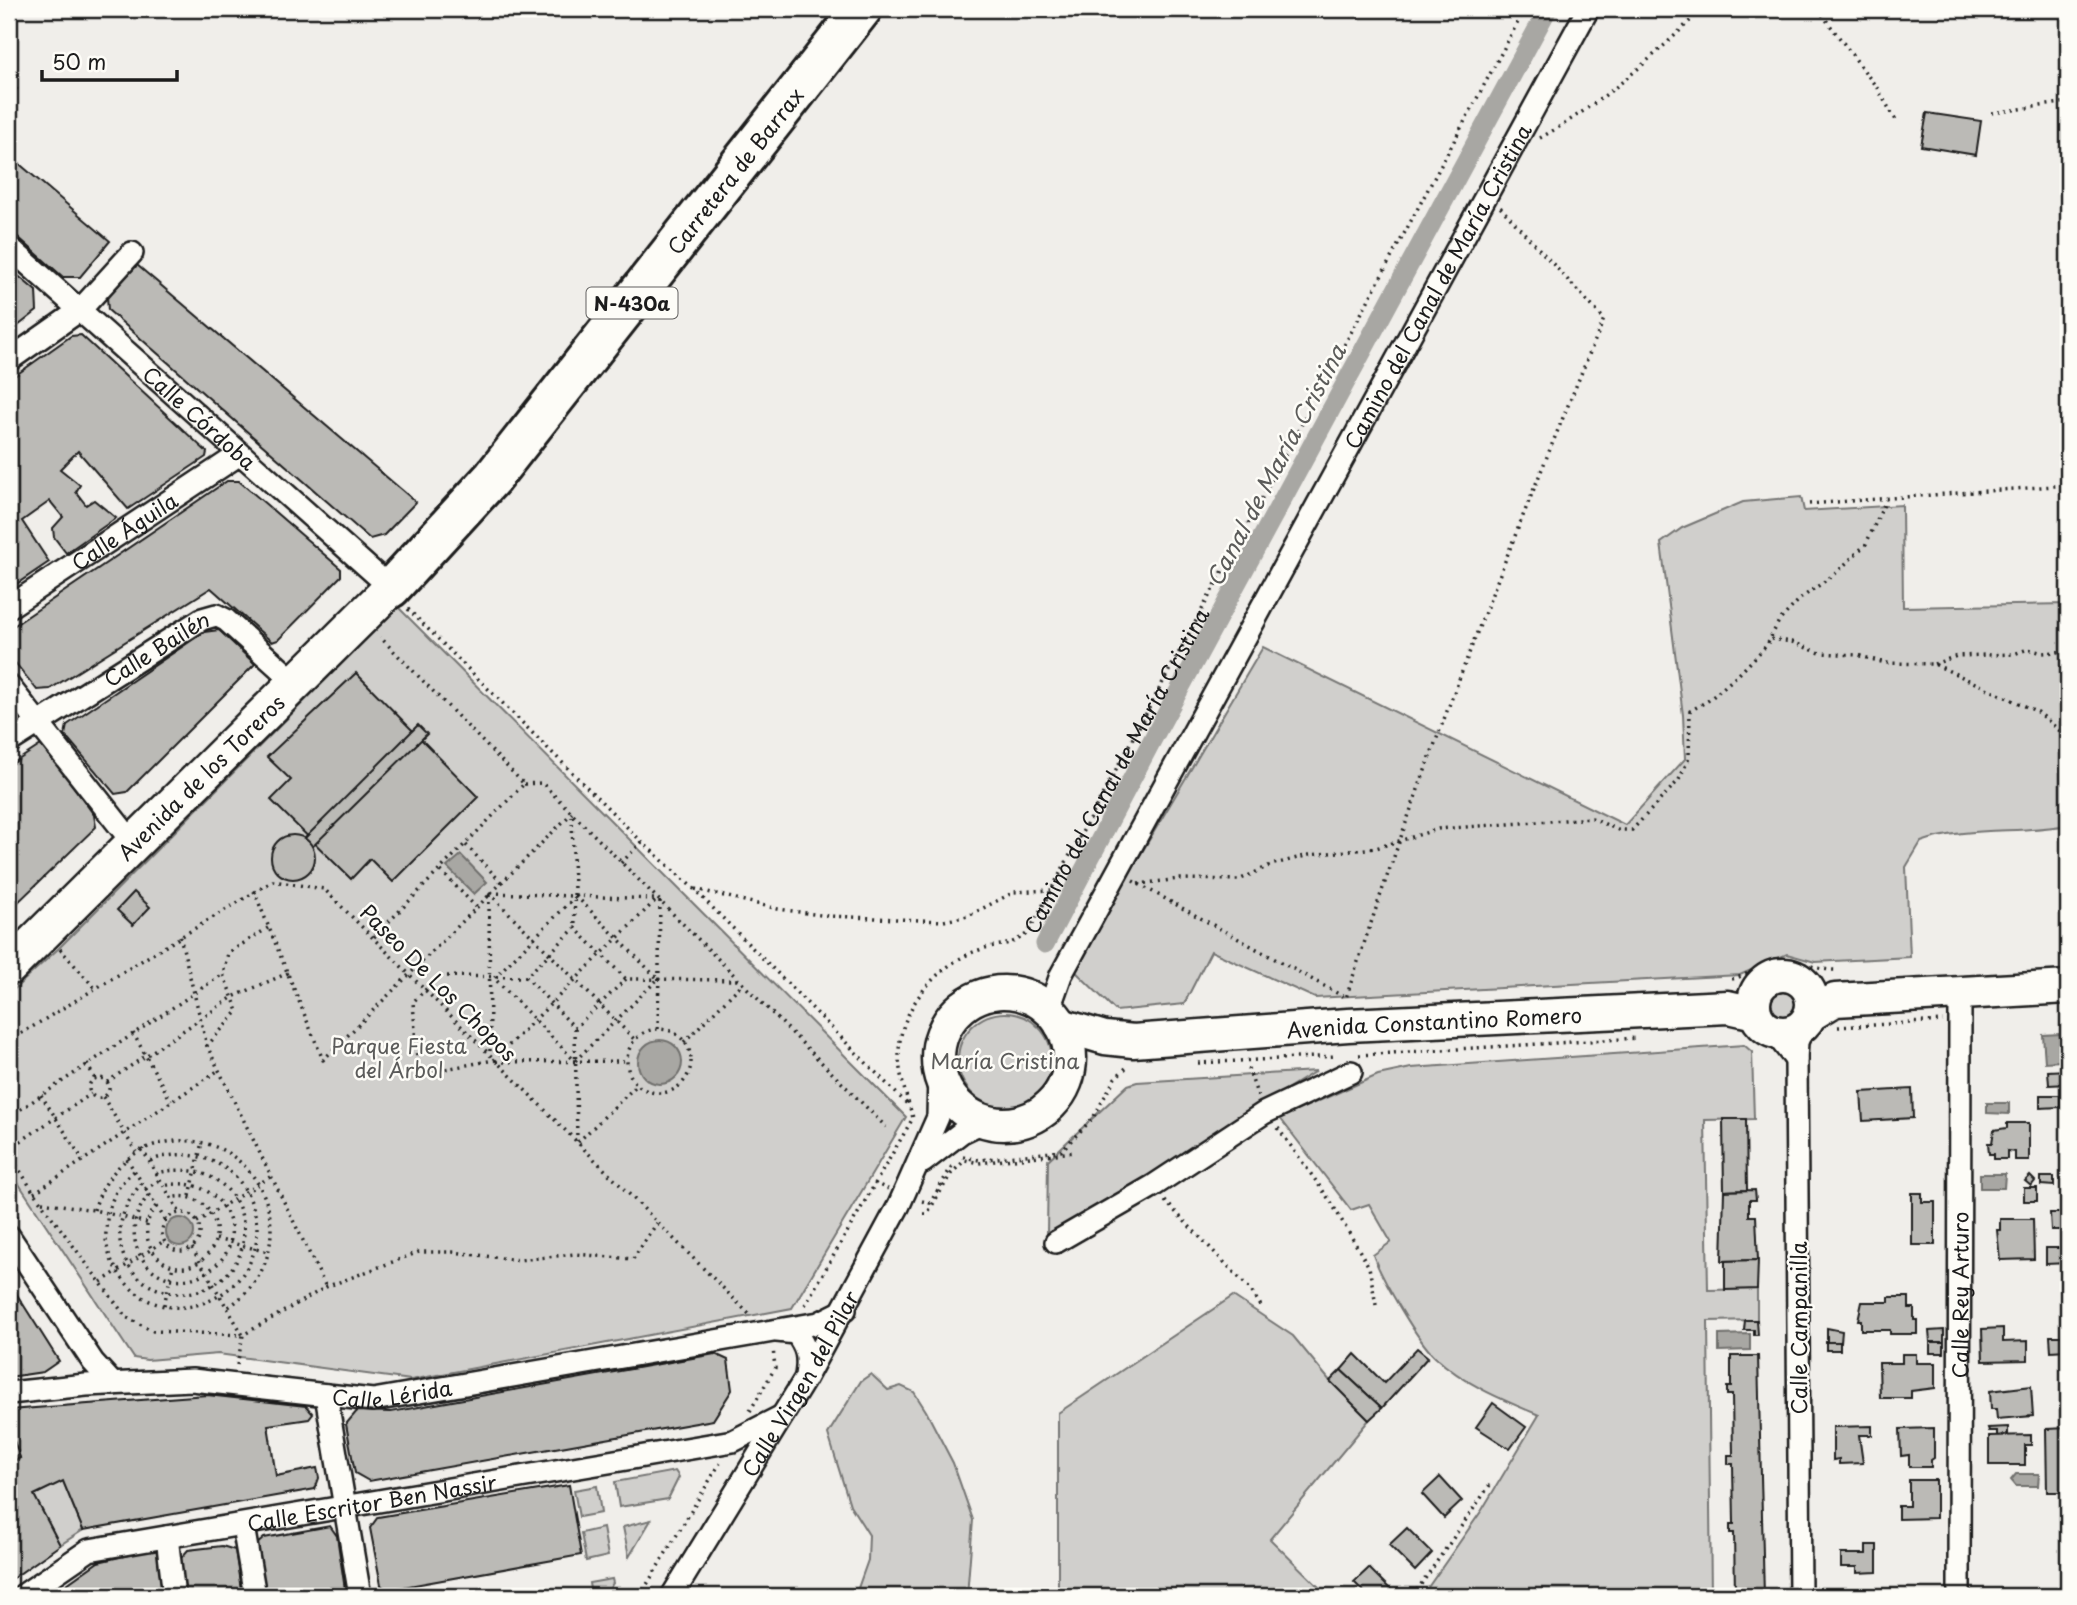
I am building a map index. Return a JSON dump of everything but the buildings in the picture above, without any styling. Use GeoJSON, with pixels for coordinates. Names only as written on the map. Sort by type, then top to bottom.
{"type":"FeatureCollection","features":[{"type":"Feature","properties":{"kind":"highway","name":"Carretera de Barrax"},"geometry":{"type":"LineString","coordinates":[[395,594],[493,477],[862,9]]}},
{"type":"Feature","properties":{"kind":"main road","name":"Avenida de los Toreros"},"geometry":{"type":"LineString","coordinates":[[9,967],[297,684],[395,594]]}},
{"type":"Feature","properties":{"kind":"street","name":"Camino del Canal de María Cristina"},"geometry":{"type":"LineString","coordinates":[[1055,1017],[1061,975],[1588,9]]}},
{"type":"Feature","properties":{"kind":"street","name":"Calle Córdoba"},"geometry":{"type":"LineString","coordinates":[[9,247],[395,594]]}},
{"type":"Feature","properties":{"kind":"street"},"geometry":{"type":"LineString","coordinates":[[9,360],[80,310],[132,253]]}},
{"type":"Feature","properties":{"kind":"street","name":"Calle Águila"},"geometry":{"type":"LineString","coordinates":[[9,607],[240,454]]}},
{"type":"Feature","properties":{"kind":"street","name":"Calle Bailén"},"geometry":{"type":"LineString","coordinates":[[9,742],[202,619],[216,615],[226,620],[297,684]]}},
{"type":"Feature","properties":{"kind":"street"},"geometry":{"type":"LineString","coordinates":[[9,686],[133,843]]}},
{"type":"Feature","properties":{"kind":"street"},"geometry":{"type":"LineString","coordinates":[[1796,1060],[1751,1005],[1766,980],[1784,974],[1803,981],[1821,1005],[1960,1006],[2068,987]]}},
{"type":"Feature","properties":{"kind":"street"},"geometry":{"type":"LineString","coordinates":[[1012,992],[1032,997],[1055,1017],[1070,1050],[1067,1077],[1051,1105],[1034,1117],[1014,1124],[985,1121],[964,1111],[953,1101],[939,1073],[938,1051],[943,1031],[954,1013],[971,1000],[990,993],[1012,992]]}},
{"type":"Feature","properties":{"kind":"street","name":"Avenida Constantino Romero"},"geometry":{"type":"LineString","coordinates":[[1067,1077],[1102,1051],[1133,1053],[1348,1025],[1751,1005],[1794,1031],[1821,1005]]}},
{"type":"Feature","properties":{"kind":"street","name":"Calle Campanilla"},"geometry":{"type":"LineString","coordinates":[[1800,1596],[1796,1060],[1797,1042],[1821,1005]]}},
{"type":"Feature","properties":{"kind":"street","name":"Calle Rey Arturo"},"geometry":{"type":"LineString","coordinates":[[1959,1596],[1960,1006]]}},
{"type":"Feature","properties":{"kind":"street","name":"Avenida Constantino Romero"},"geometry":{"type":"LineString","coordinates":[[1055,1017],[1133,1053]]}},
{"type":"Feature","properties":{"kind":"street"},"geometry":{"type":"LineString","coordinates":[[1056,1242],[1153,1186],[1264,1113],[1351,1072]]}},
{"type":"Feature","properties":{"kind":"street","name":"Calle Virgen del Pilar"},"geometry":{"type":"LineString","coordinates":[[672,1596],[845,1310],[919,1166],[938,1118],[939,1073]]}},
{"type":"Feature","properties":{"kind":"street","name":"Calle Virgen del Pilar"},"geometry":{"type":"LineString","coordinates":[[919,1166],[962,1132],[985,1121]]}},
{"type":"Feature","properties":{"kind":"street"},"geometry":{"type":"LineString","coordinates":[[16,1231],[93,1362],[113,1384]]}},
{"type":"Feature","properties":{"kind":"street","name":"Calle Lérida"},"geometry":{"type":"LineString","coordinates":[[9,1393],[192,1380],[373,1400],[764,1326],[819,1323],[845,1310]]}},
{"type":"Feature","properties":{"kind":"street"},"geometry":{"type":"LineString","coordinates":[[764,1326],[796,1333],[808,1352],[805,1379]]}},
{"type":"Feature","properties":{"kind":"street"},"geometry":{"type":"LineString","coordinates":[[326,1395],[360,1596]]}},
{"type":"Feature","properties":{"kind":"street","name":"Calle Escritor Ben Nassir"},"geometry":{"type":"LineString","coordinates":[[22,1596],[89,1550],[733,1441],[782,1416]]}},
{"type":"Feature","properties":{"kind":"street"},"geometry":{"type":"LineString","coordinates":[[733,1441],[740,1450],[743,1477]]}},
{"type":"Feature","properties":{"kind":"street"},"geometry":{"type":"LineString","coordinates":[[243,1526],[255,1596]]}},
{"type":"Feature","properties":{"kind":"street"},"geometry":{"type":"LineString","coordinates":[[167,1536],[174,1596]]}},
{"type":"Feature","properties":{"kind":"path","name":"Camino del Canal de María Cristina"},"geometry":{"type":"LineString","coordinates":[[910,1107],[901,1080],[902,1028],[927,985],[946,968],[979,950],[1012,945],[1028,933],[1525,9]]}},
{"type":"Feature","properties":{"kind":"path"},"geometry":{"type":"LineString","coordinates":[[1506,159],[1567,123],[1669,41],[1702,9]]}},
{"type":"Feature","properties":{"kind":"path"},"geometry":{"type":"LineString","coordinates":[[1818,9],[1877,88],[1896,120]]}},
{"type":"Feature","properties":{"kind":"path"},"geometry":{"type":"LineString","coordinates":[[1992,113],[2068,102]]}},
{"type":"Feature","properties":{"kind":"path"},"geometry":{"type":"LineString","coordinates":[[1116,873],[1346,999],[1398,841],[1521,516],[1604,319],[1487,193]]}},
{"type":"Feature","properties":{"kind":"path"},"geometry":{"type":"LineString","coordinates":[[1808,504],[2068,485]]}},
{"type":"Feature","properties":{"kind":"path"},"geometry":{"type":"LineString","coordinates":[[1138,884],[1180,879],[1239,880],[1271,865],[1309,855],[1376,848],[1438,829],[1592,818],[1618,830],[1632,830],[1679,780],[1689,758],[1690,711],[1739,674],[1771,639],[1779,621],[1800,599],[1836,573],[1866,544],[1886,500]]}},
{"type":"Feature","properties":{"kind":"path"},"geometry":{"type":"LineString","coordinates":[[395,594],[910,1107],[914,1118],[803,1307]]}},
{"type":"Feature","properties":{"kind":"path"},"geometry":{"type":"LineString","coordinates":[[374,630],[524,784]]}},
{"type":"Feature","properties":{"kind":"path"},"geometry":{"type":"LineString","coordinates":[[1771,639],[1792,642],[1820,653],[1857,655],[1885,663],[1934,664],[1957,656],[2014,654],[2028,649],[2043,653],[2068,651]]}},
{"type":"Feature","properties":{"kind":"path"},"geometry":{"type":"LineString","coordinates":[[1934,664],[2038,712],[2068,738]]}},
{"type":"Feature","properties":{"kind":"path"},"geometry":{"type":"LineString","coordinates":[[374,937],[524,784],[542,783],[886,1127]]}},
{"type":"Feature","properties":{"kind":"path"},"geometry":{"type":"LineString","coordinates":[[254,891],[323,1060],[572,813]]}},
{"type":"Feature","properties":{"kind":"path"},"geometry":{"type":"LineString","coordinates":[[572,813],[575,928],[526,977],[439,976],[413,1002],[418,1074],[493,1059],[627,1061]]}},
{"type":"Feature","properties":{"kind":"path"},"geometry":{"type":"LineString","coordinates":[[621,863],[642,842]]}},
{"type":"Feature","properties":{"kind":"path"},"geometry":{"type":"LineString","coordinates":[[466,845],[501,882]]}},
{"type":"Feature","properties":{"kind":"path"},"geometry":{"type":"LineString","coordinates":[[440,870],[476,907]]}},
{"type":"Feature","properties":{"kind":"path","name":"Paseo De Los Chopos"},"geometry":{"type":"LineString","coordinates":[[9,1041],[273,881],[324,889],[657,1223],[764,1326]]}},
{"type":"Feature","properties":{"kind":"path"},"geometry":{"type":"LineString","coordinates":[[693,888],[778,909],[828,916],[944,921],[968,916],[1014,892],[1051,890]]}},
{"type":"Feature","properties":{"kind":"path"},"geometry":{"type":"LineString","coordinates":[[489,893],[658,900]]}},
{"type":"Feature","properties":{"kind":"path"},"geometry":{"type":"LineString","coordinates":[[489,893],[635,1040]]}},
{"type":"Feature","properties":{"kind":"path"},"geometry":{"type":"LineString","coordinates":[[489,893],[493,1059]]}},
{"type":"Feature","properties":{"kind":"path"},"geometry":{"type":"LineString","coordinates":[[576,896],[658,979]]}},
{"type":"Feature","properties":{"kind":"path"},"geometry":{"type":"LineString","coordinates":[[492,978],[576,896]]}},
{"type":"Feature","properties":{"kind":"path"},"geometry":{"type":"LineString","coordinates":[[493,1059],[658,900]]}},
{"type":"Feature","properties":{"kind":"path"},"geometry":{"type":"LineString","coordinates":[[658,900],[658,1030]]}},
{"type":"Feature","properties":{"kind":"path"},"geometry":{"type":"LineString","coordinates":[[207,1046],[238,1011],[223,974],[228,953],[269,927]]}},
{"type":"Feature","properties":{"kind":"path"},"geometry":{"type":"LineString","coordinates":[[575,928],[626,979]]}},
{"type":"Feature","properties":{"kind":"path"},"geometry":{"type":"LineString","coordinates":[[45,932],[95,988]]}},
{"type":"Feature","properties":{"kind":"path"},"geometry":{"type":"LineString","coordinates":[[180,936],[207,1046],[326,1287]]}},
{"type":"Feature","properties":{"kind":"path"},"geometry":{"type":"LineString","coordinates":[[1751,1005],[1749,975],[1787,960],[1821,971],[1821,1005],[1836,1027],[1960,1006]]}},
{"type":"Feature","properties":{"kind":"path"},"geometry":{"type":"LineString","coordinates":[[107,1082],[233,997],[288,973]]}},
{"type":"Feature","properties":{"kind":"path"},"geometry":{"type":"LineString","coordinates":[[9,1117],[223,974]]}},
{"type":"Feature","properties":{"kind":"path"},"geometry":{"type":"LineString","coordinates":[[526,977],[575,1028],[578,1143]]}},
{"type":"Feature","properties":{"kind":"path"},"geometry":{"type":"LineString","coordinates":[[492,978],[575,1061]]}},
{"type":"Feature","properties":{"kind":"path"},"geometry":{"type":"LineString","coordinates":[[575,1028],[626,979],[741,982]]}},
{"type":"Feature","properties":{"kind":"path"},"geometry":{"type":"LineString","coordinates":[[575,1061],[658,979]]}},
{"type":"Feature","properties":{"kind":"path"},"geometry":{"type":"LineString","coordinates":[[684,1042],[741,982]]}},
{"type":"Feature","properties":{"kind":"path"},"geometry":{"type":"LineString","coordinates":[[658,1030],[676,1034],[684,1042],[691,1063],[682,1083],[665,1093],[655,1093],[637,1085],[631,1077],[627,1061],[629,1048],[635,1040],[644,1033],[658,1030]]}},
{"type":"Feature","properties":{"kind":"path"},"geometry":{"type":"LineString","coordinates":[[133,1033],[171,1101]]}},
{"type":"Feature","properties":{"kind":"path"},"geometry":{"type":"LineString","coordinates":[[1186,1063],[1643,1037]]}},
{"type":"Feature","properties":{"kind":"path"},"geometry":{"type":"LineString","coordinates":[[1073,1152],[979,1163],[965,1160],[951,1174],[928,1214],[924,1214],[950,1167],[964,1157],[979,1160],[1061,1151],[1094,1118],[1115,1077],[1133,1053]]}},
{"type":"Feature","properties":{"kind":"path"},"geometry":{"type":"LineString","coordinates":[[87,1064],[95,1079]]}},
{"type":"Feature","properties":{"kind":"path"},"geometry":{"type":"LineString","coordinates":[[1248,1068],[1258,1094],[1259,1109],[1331,1202],[1368,1267],[1376,1304]]}},
{"type":"Feature","properties":{"kind":"path"},"geometry":{"type":"LineString","coordinates":[[34,1193],[219,1070]]}},
{"type":"Feature","properties":{"kind":"path"},"geometry":{"type":"LineString","coordinates":[[91,1094],[89,1084],[102,1078],[107,1082],[108,1092],[103,1097]]}},
{"type":"Feature","properties":{"kind":"path"},"geometry":{"type":"LineString","coordinates":[[578,1143],[637,1085]]}},
{"type":"Feature","properties":{"kind":"path"},"geometry":{"type":"LineString","coordinates":[[136,1152],[103,1097],[91,1094],[9,1151],[34,1193],[127,1317],[143,1329],[243,1335],[326,1287],[419,1252],[453,1252],[518,1259],[576,1254],[633,1259],[657,1223]]}},
{"type":"Feature","properties":{"kind":"path"},"geometry":{"type":"LineString","coordinates":[[41,1095],[83,1160]]}},
{"type":"Feature","properties":{"kind":"path"},"geometry":{"type":"LineString","coordinates":[[94,1210],[99,1194],[110,1176],[127,1158],[142,1149],[172,1140],[202,1142],[225,1150],[244,1165],[259,1184],[268,1205],[272,1229],[269,1253],[258,1282],[227,1307]]}},
{"type":"Feature","properties":{"kind":"path"},"geometry":{"type":"LineString","coordinates":[[190,1196],[202,1142]]}},
{"type":"Feature","properties":{"kind":"path"},"geometry":{"type":"LineString","coordinates":[[142,1149],[180,1213],[197,1222]]}},
{"type":"Feature","properties":{"kind":"path"},"geometry":{"type":"LineString","coordinates":[[134,1171],[116,1191],[107,1213],[105,1237],[111,1260],[118,1272],[142,1296],[164,1305],[188,1307],[220,1296],[246,1271],[256,1249],[258,1225],[253,1201],[240,1181],[222,1165],[199,1156],[175,1154],[150,1161]]}},
{"type":"Feature","properties":{"kind":"path"},"geometry":{"type":"LineString","coordinates":[[127,1158],[166,1221]]}},
{"type":"Feature","properties":{"kind":"path"},"geometry":{"type":"LineString","coordinates":[[142,1183],[128,1198],[120,1216],[118,1236],[129,1264],[149,1285],[167,1292],[186,1294],[213,1284],[235,1264],[242,1246],[244,1226],[234,1199],[214,1177],[196,1170],[177,1168],[157,1173]]}},
{"type":"Feature","properties":{"kind":"path"},"geometry":{"type":"LineString","coordinates":[[197,1222],[271,1176]]}},
{"type":"Feature","properties":{"kind":"path"},"geometry":{"type":"LineString","coordinates":[[145,1189],[160,1180]]}},
{"type":"Feature","properties":{"kind":"path"},"geometry":{"type":"LineString","coordinates":[[149,1195],[134,1220],[133,1235],[140,1257],[156,1273],[170,1279],[185,1280],[206,1272],[223,1256],[229,1242],[230,1227],[223,1206],[207,1189],[193,1183],[164,1186]]}},
{"type":"Feature","properties":{"kind":"path"},"geometry":{"type":"LineString","coordinates":[[874,1183],[930,1203]]}},
{"type":"Feature","properties":{"kind":"path"},"geometry":{"type":"LineString","coordinates":[[1153,1186],[1250,1289],[1261,1306]]}},
{"type":"Feature","properties":{"kind":"path"},"geometry":{"type":"LineString","coordinates":[[156,1206],[147,1223],[146,1234],[151,1250],[173,1266],[200,1261],[212,1250],[216,1239],[217,1228],[212,1213],[200,1200],[190,1196],[171,1198]]}},
{"type":"Feature","properties":{"kind":"path"},"geometry":{"type":"LineString","coordinates":[[41,1202],[94,1210],[147,1223]]}},
{"type":"Feature","properties":{"kind":"path"},"geometry":{"type":"LineString","coordinates":[[9,1204],[16,1231]]}},
{"type":"Feature","properties":{"kind":"path"},"geometry":{"type":"LineString","coordinates":[[180,1213],[166,1221],[162,1231],[164,1241],[179,1251],[192,1248],[200,1236],[197,1222]]}},
{"type":"Feature","properties":{"kind":"path"},"geometry":{"type":"LineString","coordinates":[[216,1239],[269,1253]]}},
{"type":"Feature","properties":{"kind":"path"},"geometry":{"type":"LineString","coordinates":[[101,1282],[164,1241]]}},
{"type":"Feature","properties":{"kind":"path"},"geometry":{"type":"LineString","coordinates":[[192,1248],[243,1335],[236,1373]]}},
{"type":"Feature","properties":{"kind":"path"},"geometry":{"type":"LineString","coordinates":[[164,1305],[173,1266]]}},
{"type":"Feature","properties":{"kind":"path"},"geometry":{"type":"LineString","coordinates":[[640,1596],[775,1368],[764,1326]]}},
{"type":"Feature","properties":{"kind":"path"},"geometry":{"type":"LineString","coordinates":[[1413,1596],[1490,1485]]}},
{"type":"Feature","properties":{"kind":"green space"},"geometry":{"type":"Polygon","coordinates":[[[1801,497],[1804,511],[1902,505],[1903,607],[2068,604],[2068,825],[1957,834],[1921,842],[1906,867],[1910,957],[1815,962],[1787,954],[1740,975],[1315,998],[1211,951],[1184,1004],[1116,1011],[1073,969],[1263,647],[1625,825],[1685,759],[1683,715],[1661,543],[1682,528],[1743,502],[1801,497]]]}},
{"type":"Feature","properties":{"kind":"green space","name":"Parque Fiesta del Árbol"},"geometry":{"type":"Polygon","coordinates":[[[398,607],[906,1117],[792,1308],[411,1380],[218,1354],[147,1360],[134,1358],[9,1169],[9,994],[59,948],[398,607]]]}},
{"type":"Feature","properties":{"kind":"green space"},"geometry":{"type":"Polygon","coordinates":[[[1784,987],[1795,992],[1800,1003],[1795,1014],[1784,1019],[1773,1014],[1768,1003],[1773,992],[1784,987]]]}},
{"type":"Feature","properties":{"kind":"green space","name":"María Cristina"},"geometry":{"type":"Polygon","coordinates":[[[1005,1013],[1023,1017],[1038,1027],[1048,1042],[1052,1060],[1048,1078],[1038,1093],[1023,1103],[1005,1107],[987,1103],[972,1093],[962,1078],[958,1060],[962,1042],[972,1027],[987,1017],[1005,1013]]]}},
{"type":"Feature","properties":{"kind":"green space"},"geometry":{"type":"Polygon","coordinates":[[[1744,1045],[1752,1052],[1754,1119],[1705,1120],[1708,1290],[1757,1289],[1757,1320],[1708,1321],[1711,1596],[1422,1596],[1482,1510],[1539,1415],[1471,1383],[1446,1367],[1428,1349],[1401,1309],[1373,1255],[1391,1242],[1369,1204],[1351,1210],[1280,1118],[1378,1075],[1411,1068],[1744,1045]]]}},
{"type":"Feature","properties":{"kind":"green space"},"geometry":{"type":"Polygon","coordinates":[[[1316,1071],[1163,1170],[1047,1235],[1048,1160],[1128,1085],[1137,1082],[1316,1071]]]}},
{"type":"Feature","properties":{"kind":"green space"},"geometry":{"type":"Polygon","coordinates":[[[1233,1296],[1293,1336],[1330,1381],[1369,1420],[1270,1539],[1328,1596],[1058,1596],[1058,1413],[1233,1296]]]}},
{"type":"Feature","properties":{"kind":"green space"},"geometry":{"type":"Polygon","coordinates":[[[871,1374],[888,1390],[901,1386],[914,1392],[953,1463],[973,1520],[967,1596],[868,1596],[857,1591],[868,1560],[869,1535],[850,1505],[828,1434],[861,1381],[871,1374]]]}},
{"type":"Feature","properties":{"kind":"green space"},"geometry":{"type":"Polygon","coordinates":[[[675,1471],[679,1477],[668,1499],[619,1507],[615,1482],[675,1471]]]}},
{"type":"Feature","properties":{"kind":"green space"},"geometry":{"type":"Polygon","coordinates":[[[63,1481],[83,1530],[60,1545],[34,1495],[63,1481]]]}},
{"type":"Feature","properties":{"kind":"green space"},"geometry":{"type":"Polygon","coordinates":[[[597,1486],[601,1513],[579,1517],[574,1490],[597,1486]]]}},
{"type":"Feature","properties":{"kind":"green space"},"geometry":{"type":"Polygon","coordinates":[[[651,1520],[629,1557],[623,1527],[651,1520]]]}},
{"type":"Feature","properties":{"kind":"green space"},"geometry":{"type":"Polygon","coordinates":[[[603,1528],[608,1556],[586,1561],[581,1533],[603,1528]]]}},
{"type":"Feature","properties":{"kind":"green space"},"geometry":{"type":"Polygon","coordinates":[[[612,1579],[613,1583],[605,1596],[591,1596],[589,1583],[612,1579]]]}},
{"type":"Feature","properties":{"kind":"shaded area"},"geometry":{"type":"Polygon","coordinates":[[[461,855],[487,882],[474,894],[447,867],[461,855]]]}},
{"type":"Feature","properties":{"kind":"shaded area"},"geometry":{"type":"Polygon","coordinates":[[[2060,1034],[2061,1061],[2045,1062],[2043,1035],[2060,1034]]]}},
{"type":"Feature","properties":{"kind":"shaded area"},"geometry":{"type":"Polygon","coordinates":[[[660,1040],[675,1047],[682,1062],[675,1077],[660,1084],[645,1077],[638,1062],[645,1047],[660,1040]]]}},
{"type":"Feature","properties":{"kind":"shaded area"},"geometry":{"type":"Polygon","coordinates":[[[1987,1103],[2009,1103],[2009,1114],[1987,1113],[1987,1103]]]}},
{"type":"Feature","properties":{"kind":"shaded area"},"geometry":{"type":"Polygon","coordinates":[[[1980,1174],[2005,1174],[2004,1188],[1980,1188],[1980,1174]]]}},
{"type":"Feature","properties":{"kind":"shaded area"},"geometry":{"type":"Polygon","coordinates":[[[180,1218],[190,1222],[194,1232],[190,1242],[180,1246],[170,1242],[166,1232],[170,1222],[180,1218]]]}},
{"type":"Feature","properties":{"kind":"shaded area"},"geometry":{"type":"Polygon","coordinates":[[[1750,1334],[1750,1350],[1719,1351],[1719,1335],[1750,1334]]]}},
{"type":"Feature","properties":{"kind":"shaded area"},"geometry":{"type":"Polygon","coordinates":[[[2016,1474],[2039,1474],[2038,1486],[2016,1486],[2011,1480],[2016,1474]]]}},
{"type":"Feature","properties":{"kind":"waterway","name":"Canal de María Cristina"},"geometry":{"type":"LineString","coordinates":[[1045,944],[1157,731],[1548,9]]}}]}
